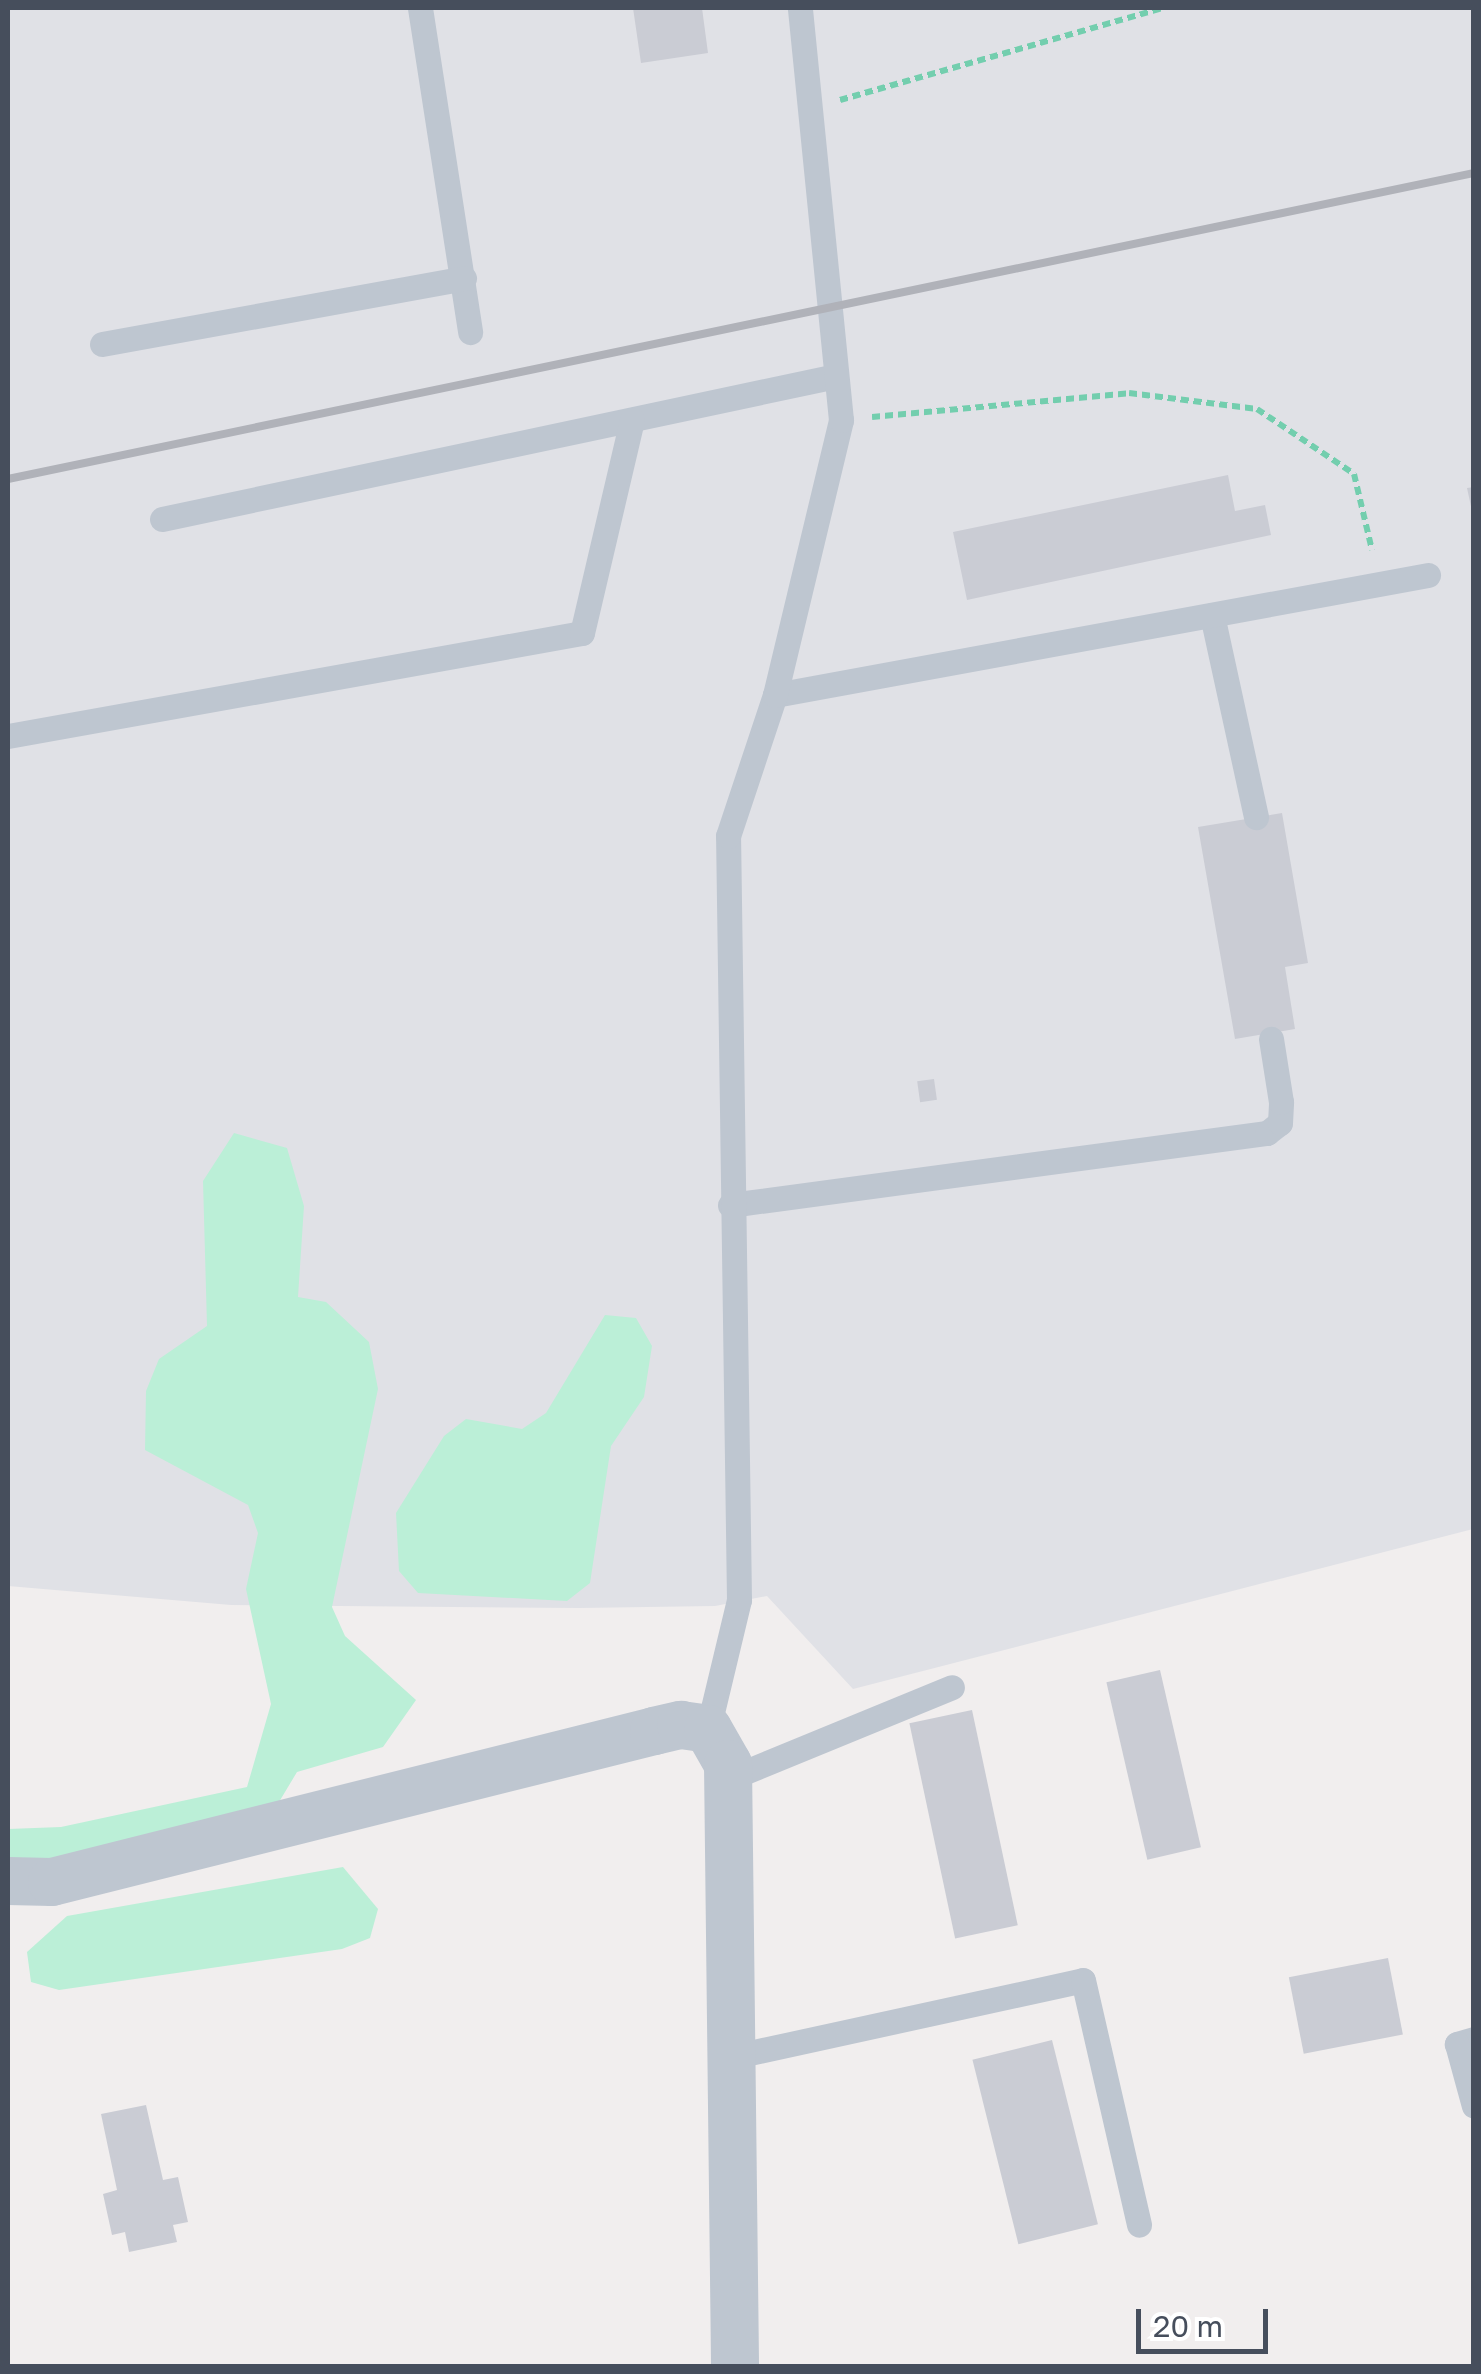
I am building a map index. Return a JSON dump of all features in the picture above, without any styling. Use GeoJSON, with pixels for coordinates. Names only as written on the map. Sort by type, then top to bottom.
{"type":"FeatureCollection","features":[{"type":"Feature","properties":{"kind":"street"},"geometry":{"type":"LineString","coordinates":[[8,1881],[52,1882],[680,1725],[708,1729],[723,1746],[728,1779],[735,2366]]}},
{"type":"Feature","properties":{"kind":"lane"},"geometry":{"type":"LineString","coordinates":[[420,8],[470,332]]}},
{"type":"Feature","properties":{"kind":"lane"},"geometry":{"type":"LineString","coordinates":[[708,1729],[739,1600],[730,1205],[728,836],[775,695],[840,420],[800,8]]}},
{"type":"Feature","properties":{"kind":"lane"},"geometry":{"type":"LineString","coordinates":[[102,344],[464,278]]}},
{"type":"Feature","properties":{"kind":"lane"},"geometry":{"type":"LineString","coordinates":[[162,519],[836,376]]}},
{"type":"Feature","properties":{"kind":"lane"},"geometry":{"type":"LineString","coordinates":[[8,736],[582,634],[632,420]]}},
{"type":"Feature","properties":{"kind":"lane"},"geometry":{"type":"LineString","coordinates":[[775,695],[1428,575]]}},
{"type":"Feature","properties":{"kind":"lane"},"geometry":{"type":"LineString","coordinates":[[1212,614],[1256,817]]}},
{"type":"Feature","properties":{"kind":"lane"},"geometry":{"type":"LineString","coordinates":[[730,1205],[1267,1133],[1280,1123],[1282,1102],[1271,1039]]}},
{"type":"Feature","properties":{"kind":"lane"},"geometry":{"type":"LineString","coordinates":[[728,1779],[952,1688]]}},
{"type":"Feature","properties":{"kind":"lane"},"geometry":{"type":"LineString","coordinates":[[732,2057],[1083,1980],[1138,2224]]}},
{"type":"Feature","properties":{"kind":"lane"},"geometry":{"type":"LineString","coordinates":[[1474,2039],[1457,2044],[1474,2106]]}},
{"type":"Feature","properties":{"kind":"path"},"geometry":{"type":"LineString","coordinates":[[810,108],[1162,8]]}},
{"type":"Feature","properties":{"kind":"path"},"geometry":{"type":"LineString","coordinates":[[840,420],[1129,393],[1257,409],[1354,474],[1380,584]]}},
{"type":"Feature","properties":{"kind":"shaded area"},"geometry":{"type":"Polygon","coordinates":[[[8,8],[1473,8],[1473,1529],[853,1689],[767,1596],[715,1606],[231,1605],[8,1586],[8,8]]]}},
{"type":"Feature","properties":{"kind":"green space"},"geometry":{"type":"Polygon","coordinates":[[[234,1133],[287,1148],[304,1206],[298,1297],[326,1302],[369,1342],[378,1389],[332,1607],[345,1636],[416,1700],[383,1747],[297,1772],[267,1822],[61,1863],[8,1861],[8,1829],[61,1827],[247,1787],[271,1704],[246,1589],[258,1533],[248,1505],[145,1450],[146,1391],[159,1359],[207,1326],[203,1181],[234,1133]]]}},
{"type":"Feature","properties":{"kind":"green space"},"geometry":{"type":"Polygon","coordinates":[[[605,1315],[636,1318],[652,1346],[644,1397],[611,1446],[590,1583],[567,1601],[418,1593],[399,1571],[396,1513],[444,1436],[466,1419],[522,1429],[546,1413],[605,1315]]]}},
{"type":"Feature","properties":{"kind":"green space"},"geometry":{"type":"Polygon","coordinates":[[[343,1867],[378,1909],[370,1938],[342,1949],[59,1990],[31,1982],[27,1952],[67,1916],[343,1867]]]}},
{"type":"Feature","properties":{"kind":"building"},"geometry":{"type":"Polygon","coordinates":[[[633,8],[702,8],[708,53],[641,63],[633,8]]]}},
{"type":"Feature","properties":{"kind":"building"},"geometry":{"type":"Polygon","coordinates":[[[1228,475],[1235,511],[1265,505],[1271,535],[967,600],[953,532],[1228,475]]]}},
{"type":"Feature","properties":{"kind":"building"},"geometry":{"type":"Polygon","coordinates":[[[1474,487],[1474,511],[1472,511],[1467,488],[1474,487]]]}},
{"type":"Feature","properties":{"kind":"building"},"geometry":{"type":"Polygon","coordinates":[[[1282,813],[1308,963],[1285,967],[1295,1029],[1235,1039],[1198,827],[1282,813]]]}},
{"type":"Feature","properties":{"kind":"building"},"geometry":{"type":"Polygon","coordinates":[[[934,1079],[937,1100],[920,1102],[917,1081],[934,1079]]]}},
{"type":"Feature","properties":{"kind":"building"},"geometry":{"type":"Polygon","coordinates":[[[1160,1670],[1201,1847],[1147,1860],[1106,1682],[1160,1670]]]}},
{"type":"Feature","properties":{"kind":"building"},"geometry":{"type":"Polygon","coordinates":[[[972,1710],[1018,1925],[955,1938],[909,1723],[972,1710]]]}},
{"type":"Feature","properties":{"kind":"building"},"geometry":{"type":"Polygon","coordinates":[[[1388,1958],[1403,2035],[1304,2054],[1289,1977],[1388,1958]]]}},
{"type":"Feature","properties":{"kind":"building"},"geometry":{"type":"Polygon","coordinates":[[[1052,2040],[1098,2224],[1018,2244],[972,2060],[1052,2040]]]}},
{"type":"Feature","properties":{"kind":"building"},"geometry":{"type":"Polygon","coordinates":[[[146,2105],[163,2180],[178,2177],[188,2222],[173,2225],[177,2242],[129,2252],[125,2232],[112,2235],[103,2194],[117,2190],[101,2114],[146,2105]]]}},
{"type":"Feature","properties":{"kind":"railway"},"geometry":{"type":"LineString","coordinates":[[8,479],[1474,173]]}}]}
